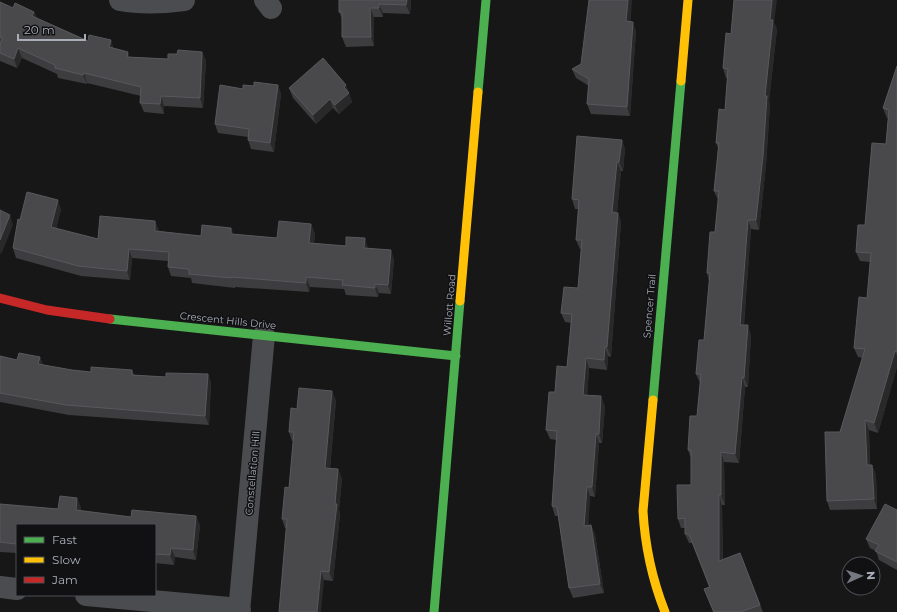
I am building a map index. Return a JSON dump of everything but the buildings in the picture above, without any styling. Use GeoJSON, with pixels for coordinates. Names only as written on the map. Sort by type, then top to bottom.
{"type":"FeatureCollection","features":[{"type":"Feature","properties":{"kind":"street"},"geometry":{"type":"LineString","coordinates":[[120,0],[137,3],[160,4],[184,0]]}},
{"type":"Feature","properties":{"kind":"street","name":"Willott Road"},"geometry":{"type":"LineString","coordinates":[[434,612],[486,0]]}},
{"type":"Feature","properties":{"kind":"street","name":"Spencer Trail"},"geometry":{"type":"LineString","coordinates":[[665,612],[654,585],[647,559],[643,511],[688,0]]}},
{"type":"Feature","properties":{"kind":"street","name":"Crescent Hills Drive"},"geometry":{"type":"LineString","coordinates":[[0,298],[17,304],[69,315],[456,356]]}},
{"type":"Feature","properties":{"kind":"street","name":"Constellation Hill"},"geometry":{"type":"LineString","coordinates":[[239,610],[264,335]]}},
{"type":"Feature","properties":{"kind":"street"},"geometry":{"type":"LineString","coordinates":[[0,587],[16,589]]}},
{"type":"Feature","properties":{"kind":"street"},"geometry":{"type":"LineString","coordinates":[[96,596],[239,610]]}},
{"type":"Feature","properties":{"kind":"traffic: fast"},"geometry":{"type":"LineString","coordinates":[[478,92],[486,0]]}},
{"type":"Feature","properties":{"kind":"traffic: fast"},"geometry":{"type":"LineString","coordinates":[[653,400],[681,81]]}},
{"type":"Feature","properties":{"kind":"traffic: fast"},"geometry":{"type":"LineString","coordinates":[[434,612],[460,301]]}},
{"type":"Feature","properties":{"kind":"traffic: fast"},"geometry":{"type":"LineString","coordinates":[[110,319],[456,356]]}},
{"type":"Feature","properties":{"kind":"traffic: slow"},"geometry":{"type":"LineString","coordinates":[[681,81],[688,0]]}},
{"type":"Feature","properties":{"kind":"traffic: slow"},"geometry":{"type":"LineString","coordinates":[[460,301],[478,92]]}},
{"type":"Feature","properties":{"kind":"traffic: slow"},"geometry":{"type":"LineString","coordinates":[[653,400],[643,511],[645,537],[650,563],[656,587],[665,612]]}},
{"type":"Feature","properties":{"kind":"traffic: jam"},"geometry":{"type":"LineString","coordinates":[[0,298],[47,310],[110,319]]}}]}
